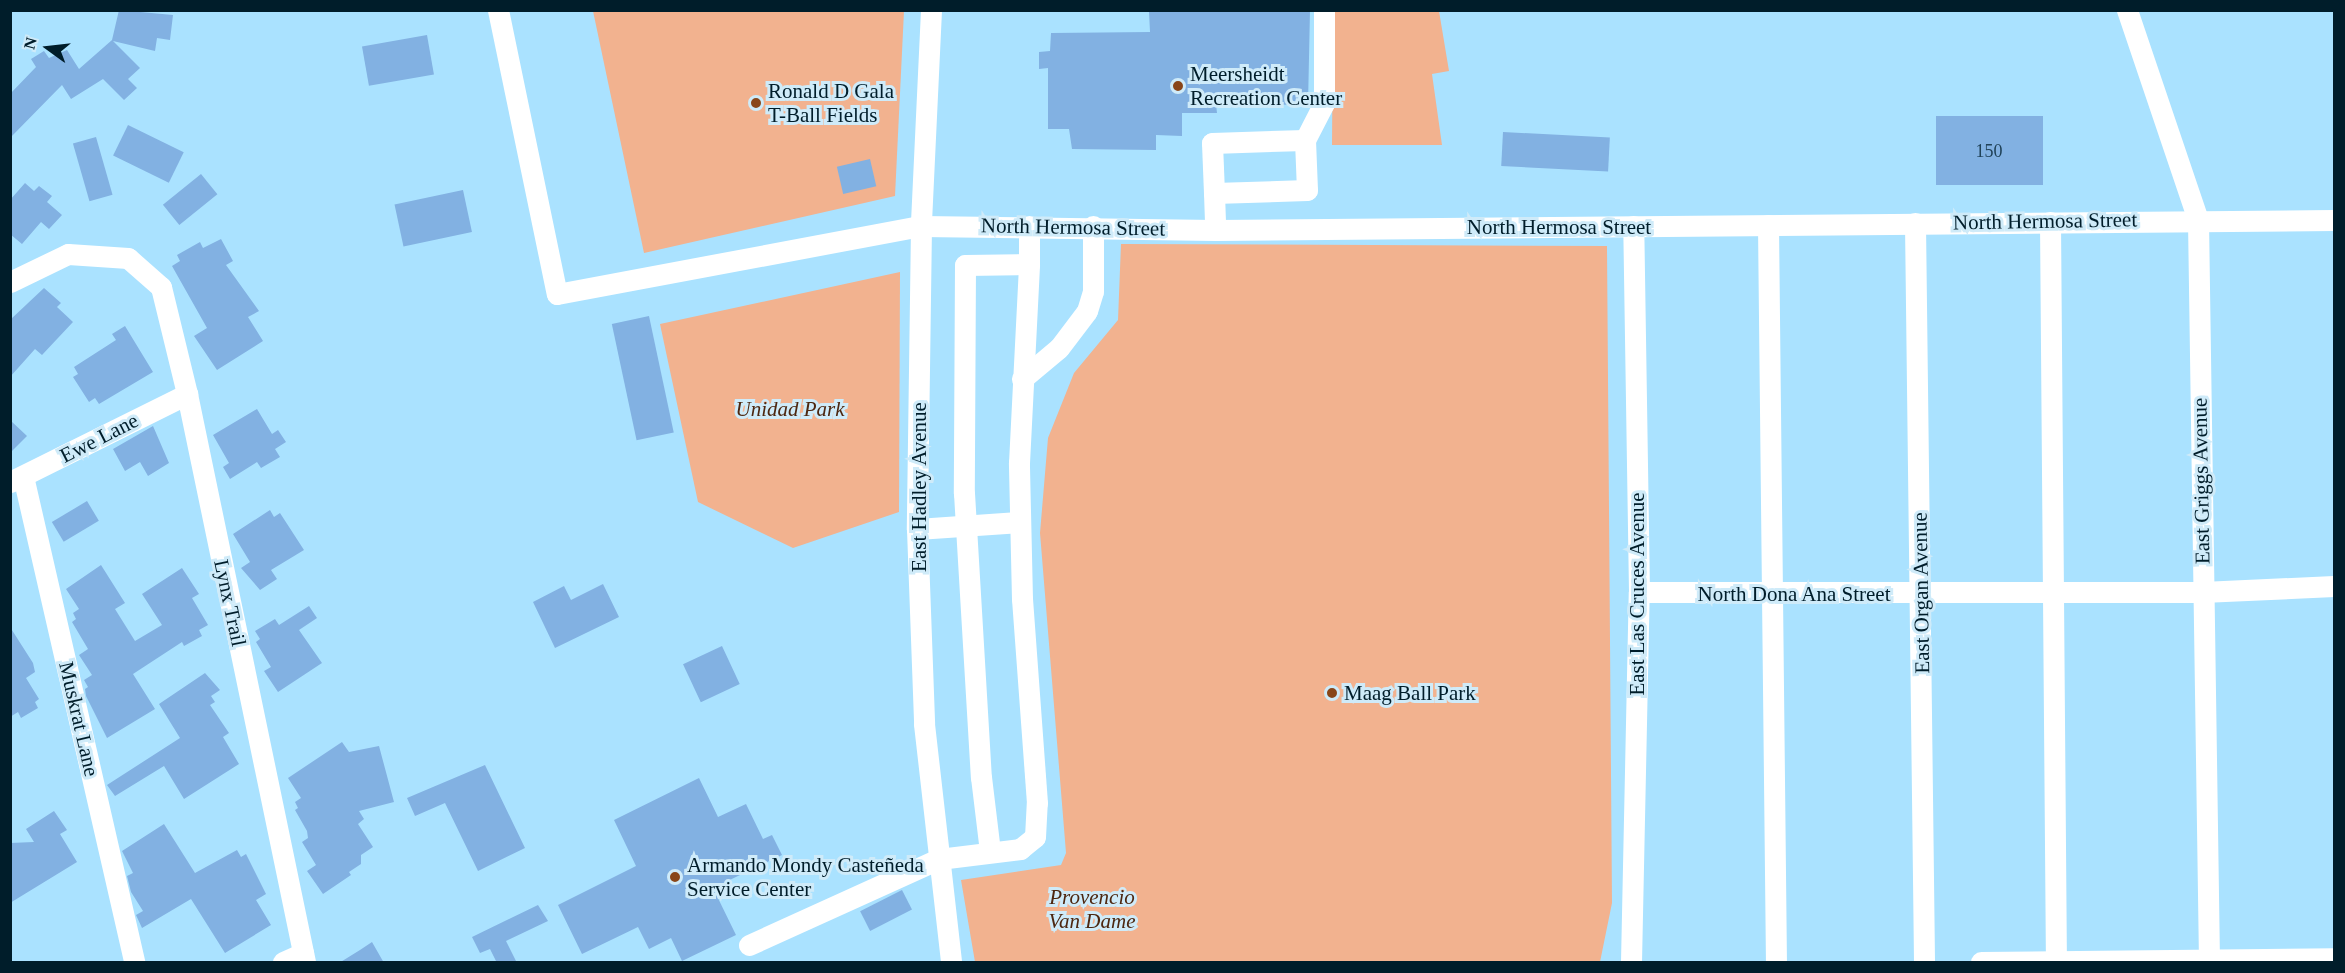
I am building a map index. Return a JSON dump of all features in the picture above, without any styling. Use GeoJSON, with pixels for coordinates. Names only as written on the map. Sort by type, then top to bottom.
{"type":"FeatureCollection","features":[{"type":"Feature","properties":{"kind":"street","name":"North Hermosa Street"},"geometry":{"type":"LineString","coordinates":[[498,10],[557,294],[921,226],[1093,226],[1215,230],[2334,220]]}},
{"type":"Feature","properties":{"kind":"street","name":"East Hadley Avenue"},"geometry":{"type":"LineString","coordinates":[[931,10],[921,226],[917,529],[924,724],[951,963]]}},
{"type":"Feature","properties":{"kind":"street"},"geometry":{"type":"LineString","coordinates":[[1214,193],[1307,190],[1305,140],[1324,103],[1324,10]]}},
{"type":"Feature","properties":{"kind":"street","name":"East Griggs Avenue"},"geometry":{"type":"LineString","coordinates":[[2127,10],[2198,220],[2209,962]]}},
{"type":"Feature","properties":{"kind":"street"},"geometry":{"type":"LineString","coordinates":[[1215,230],[1212,143],[1305,140]]}},
{"type":"Feature","properties":{"kind":"street"},"geometry":{"type":"LineString","coordinates":[[2050,222],[2055,591],[2056,962]]}},
{"type":"Feature","properties":{"kind":"street","name":"East Organ Avenue"},"geometry":{"type":"LineString","coordinates":[[1915,223],[1922,594],[1924,963]]}},
{"type":"Feature","properties":{"kind":"street"},"geometry":{"type":"LineString","coordinates":[[1768,225],[1776,963]]}},
{"type":"Feature","properties":{"kind":"street"},"geometry":{"type":"LineString","coordinates":[[749,945],[939,859],[1029,845],[1037,823],[1020,522],[1022,380],[1029,226]]}},
{"type":"Feature","properties":{"kind":"street"},"geometry":{"type":"LineString","coordinates":[[1022,380],[1059,348],[1088,311],[1094,279],[1093,226]]}},
{"type":"Feature","properties":{"kind":"street","name":"East Las Cruces Avenue"},"geometry":{"type":"LineString","coordinates":[[1631,963],[1639,592],[1632,226]]}},
{"type":"Feature","properties":{"kind":"street","name":"Lynx Trail"},"geometry":{"type":"LineString","coordinates":[[10,282],[68,255],[128,258],[161,287],[187,394],[304,958]]}},
{"type":"Feature","properties":{"kind":"street"},"geometry":{"type":"LineString","coordinates":[[990,851],[980,766],[966,525],[965,265],[1029,264]]}},
{"type":"Feature","properties":{"kind":"street","name":"Ewe Lane"},"geometry":{"type":"LineString","coordinates":[[17,479],[187,394]]}},
{"type":"Feature","properties":{"kind":"street","name":"Muskrat Lane"},"geometry":{"type":"LineString","coordinates":[[17,479],[134,963]]}},
{"type":"Feature","properties":{"kind":"street"},"geometry":{"type":"LineString","coordinates":[[917,529],[1020,522]]}},
{"type":"Feature","properties":{"kind":"street","name":"North Dona Ana Street"},"geometry":{"type":"LineString","coordinates":[[1639,592],[1772,595],[2055,591],[2202,592],[2334,586]]}},
{"type":"Feature","properties":{"kind":"street"},"geometry":{"type":"LineString","coordinates":[[283,963],[304,958]]}},
{"type":"Feature","properties":{"kind":"street"},"geometry":{"type":"LineString","coordinates":[[1981,963],[2209,962],[2334,958]]}},
{"type":"Feature","properties":{"kind":"green space","name":"Ronald D Gala T-Ball Fields"},"geometry":{"type":"Polygon","coordinates":[[[593,11],[904,11],[895,196],[644,253],[593,11]]]}},
{"type":"Feature","properties":{"kind":"green space"},"geometry":{"type":"Polygon","coordinates":[[[1333,11],[1439,11],[1449,71],[1432,74],[1442,145],[1332,145],[1333,11]]]}},
{"type":"Feature","properties":{"kind":"green space","name":"Maag Ball Park"},"geometry":{"type":"Polygon","coordinates":[[[1121,244],[1607,246],[1612,903],[1600,962],[975,962],[961,880],[1061,865],[1066,853],[1040,533],[1048,438],[1074,373],[1118,320],[1121,244]]]}},
{"type":"Feature","properties":{"kind":"green space","name":"Unidad Park"},"geometry":{"type":"Polygon","coordinates":[[[900,272],[899,512],[793,548],[698,502],[660,324],[900,272]]]}},
{"type":"Feature","properties":{"kind":"building"},"geometry":{"type":"Polygon","coordinates":[[[119,10],[173,15],[170,40],[157,38],[155,51],[113,41],[140,68],[128,79],[137,88],[124,100],[103,79],[71,99],[62,85],[10,138],[10,94],[36,67],[31,59],[44,51],[49,58],[67,50],[79,69],[112,40],[119,10]]]}},
{"type":"Feature","properties":{"kind":"building","name":"Meersheidt Recreation Center"},"geometry":{"type":"Polygon","coordinates":[[[1157,10],[1310,10],[1308,105],[1216,104],[1217,113],[1182,113],[1182,136],[1156,135],[1156,150],[1072,149],[1069,129],[1048,129],[1048,68],[1039,69],[1039,52],[1050,51],[1051,33],[1150,32],[1149,12],[1157,10]]]}},
{"type":"Feature","properties":{"kind":"building"},"geometry":{"type":"Polygon","coordinates":[[[427,35],[434,74],[369,86],[362,46],[427,35]]]}},
{"type":"Feature","properties":{"kind":"building"},"geometry":{"type":"Polygon","coordinates":[[[1936,116],[2043,116],[2043,185],[1936,185],[1936,116]]]}},
{"type":"Feature","properties":{"kind":"building"},"geometry":{"type":"Polygon","coordinates":[[[128,125],[184,152],[169,183],[113,156],[128,125]]]}},
{"type":"Feature","properties":{"kind":"building"},"geometry":{"type":"Polygon","coordinates":[[[1503,132],[1610,138],[1608,172],[1501,166],[1503,132]]]}},
{"type":"Feature","properties":{"kind":"building"},"geometry":{"type":"Polygon","coordinates":[[[96,137],[113,195],[89,201],[73,144],[96,137]]]}},
{"type":"Feature","properties":{"kind":"building"},"geometry":{"type":"Polygon","coordinates":[[[870,159],[876,186],[843,194],[837,167],[870,159]]]}},
{"type":"Feature","properties":{"kind":"building"},"geometry":{"type":"Polygon","coordinates":[[[201,174],[217,194],[179,225],[163,205],[201,174]]]}},
{"type":"Feature","properties":{"kind":"building"},"geometry":{"type":"Polygon","coordinates":[[[25,183],[34,191],[39,186],[52,196],[47,202],[62,215],[49,229],[41,222],[22,244],[10,234],[10,200],[25,183]]]}},
{"type":"Feature","properties":{"kind":"building"},"geometry":{"type":"Polygon","coordinates":[[[463,190],[472,232],[403,247],[395,205],[463,190]]]}},
{"type":"Feature","properties":{"kind":"building"},"geometry":{"type":"Polygon","coordinates":[[[221,239],[233,261],[226,265],[259,311],[248,317],[263,341],[217,370],[194,336],[207,328],[172,266],[180,261],[177,255],[200,242],[203,248],[221,239]]]}},
{"type":"Feature","properties":{"kind":"building"},"geometry":{"type":"Polygon","coordinates":[[[44,288],[61,303],[57,307],[73,322],[42,355],[35,349],[10,377],[10,320],[44,288]]]}},
{"type":"Feature","properties":{"kind":"building"},"geometry":{"type":"Polygon","coordinates":[[[649,316],[674,432],[637,440],[612,324],[649,316]]]}},
{"type":"Feature","properties":{"kind":"building"},"geometry":{"type":"Polygon","coordinates":[[[125,326],[153,372],[99,404],[95,398],[89,402],[73,377],[78,374],[74,367],[116,340],[112,334],[125,326]]]}},
{"type":"Feature","properties":{"kind":"building"},"geometry":{"type":"Polygon","coordinates":[[[257,409],[272,434],[278,430],[286,442],[275,449],[280,457],[261,468],[257,462],[230,479],[223,467],[229,463],[213,435],[257,409]]]}},
{"type":"Feature","properties":{"kind":"building"},"geometry":{"type":"Polygon","coordinates":[[[10,420],[27,436],[10,453],[10,420]]]}},
{"type":"Feature","properties":{"kind":"building"},"geometry":{"type":"Polygon","coordinates":[[[153,426],[169,463],[148,476],[140,462],[125,471],[113,449],[153,426]]]}},
{"type":"Feature","properties":{"kind":"building"},"geometry":{"type":"Polygon","coordinates":[[[87,501],[99,521],[64,542],[52,522],[87,501]]]}},
{"type":"Feature","properties":{"kind":"building"},"geometry":{"type":"Polygon","coordinates":[[[270,510],[274,517],[280,513],[304,550],[271,570],[277,579],[260,590],[241,568],[250,562],[233,534],[270,510]]]}},
{"type":"Feature","properties":{"kind":"building"},"geometry":{"type":"Polygon","coordinates":[[[101,565],[125,603],[115,609],[135,641],[162,625],[142,594],[182,568],[199,594],[192,598],[208,625],[199,630],[202,636],[184,646],[182,642],[133,674],[155,709],[107,738],[86,696],[85,689],[88,687],[84,680],[92,675],[79,655],[88,649],[72,622],[76,619],[73,613],[79,609],[66,589],[101,565]]]}},
{"type":"Feature","properties":{"kind":"building"},"geometry":{"type":"Polygon","coordinates":[[[603,584],[619,617],[555,648],[533,602],[564,586],[571,600],[603,584]]]}},
{"type":"Feature","properties":{"kind":"building"},"geometry":{"type":"Polygon","coordinates":[[[309,606],[317,618],[299,630],[322,663],[278,692],[264,671],[271,667],[256,642],[260,639],[255,631],[275,619],[279,625],[309,606]]]}},
{"type":"Feature","properties":{"kind":"building"},"geometry":{"type":"Polygon","coordinates":[[[10,627],[33,663],[35,672],[26,678],[39,699],[35,702],[38,708],[21,718],[18,712],[10,717],[10,627]]]}},
{"type":"Feature","properties":{"kind":"building"},"geometry":{"type":"Polygon","coordinates":[[[722,646],[740,684],[701,702],[683,664],[722,646]]]}},
{"type":"Feature","properties":{"kind":"building"},"geometry":{"type":"Polygon","coordinates":[[[205,673],[220,690],[211,696],[215,702],[210,705],[229,733],[223,737],[239,764],[184,799],[164,766],[115,796],[107,785],[180,738],[159,704],[205,673]]]}},
{"type":"Feature","properties":{"kind":"building"},"geometry":{"type":"Polygon","coordinates":[[[342,742],[349,752],[379,746],[394,802],[359,811],[364,819],[358,824],[373,847],[361,855],[361,864],[349,872],[351,875],[323,894],[307,871],[316,865],[302,842],[308,838],[307,831],[295,810],[298,808],[295,802],[301,798],[288,778],[342,742]]]}},
{"type":"Feature","properties":{"kind":"building"},"geometry":{"type":"Polygon","coordinates":[[[485,765],[525,848],[478,871],[445,803],[415,816],[407,798],[485,765]]]}},
{"type":"Feature","properties":{"kind":"building","name":"Armando Mondy Casteñeda Service Center"},"geometry":{"type":"Polygon","coordinates":[[[699,778],[718,817],[746,804],[763,839],[772,835],[782,855],[713,888],[736,935],[682,961],[671,938],[649,949],[638,927],[582,954],[558,905],[636,866],[614,820],[699,778]]]}},
{"type":"Feature","properties":{"kind":"building"},"geometry":{"type":"Polygon","coordinates":[[[54,811],[67,830],[60,834],[77,862],[10,903],[10,843],[34,842],[26,829],[54,811]]]}},
{"type":"Feature","properties":{"kind":"building"},"geometry":{"type":"Polygon","coordinates":[[[164,824],[195,873],[237,850],[241,857],[246,854],[266,894],[256,900],[271,925],[225,953],[191,899],[142,928],[136,915],[143,911],[131,892],[127,876],[133,873],[122,851],[164,824]]]}},
{"type":"Feature","properties":{"kind":"building"},"geometry":{"type":"Polygon","coordinates":[[[902,890],[912,910],[870,931],[860,911],[902,890]]]}},
{"type":"Feature","properties":{"kind":"building"},"geometry":{"type":"Polygon","coordinates":[[[538,905],[548,921],[506,941],[517,963],[497,963],[490,949],[480,953],[472,937],[538,905]]]}},
{"type":"Feature","properties":{"kind":"building"},"geometry":{"type":"Polygon","coordinates":[[[372,942],[384,963],[339,963],[360,950],[372,942]]]}},
{"type":"Feature","properties":{"kind":"place","name":"Meersheidt Recreation Center"},"geometry":{"type":"Point","coordinates":[1178,86]}},
{"type":"Feature","properties":{"kind":"place","name":"Ronald D Gala T-Ball Fields"},"geometry":{"type":"Point","coordinates":[756,103]}},
{"type":"Feature","properties":{"kind":"place","name":"Maag Ball Park"},"geometry":{"type":"Point","coordinates":[1332,693]}},
{"type":"Feature","properties":{"kind":"place","name":"Armando Mondy Casteñeda Service Center"},"geometry":{"type":"Point","coordinates":[675,877]}},
{"type":"Feature","properties":{"kind":"park label","name":"Provencio Van Dame"},"geometry":{"type":"Point","coordinates":[1092,909]}}]}
